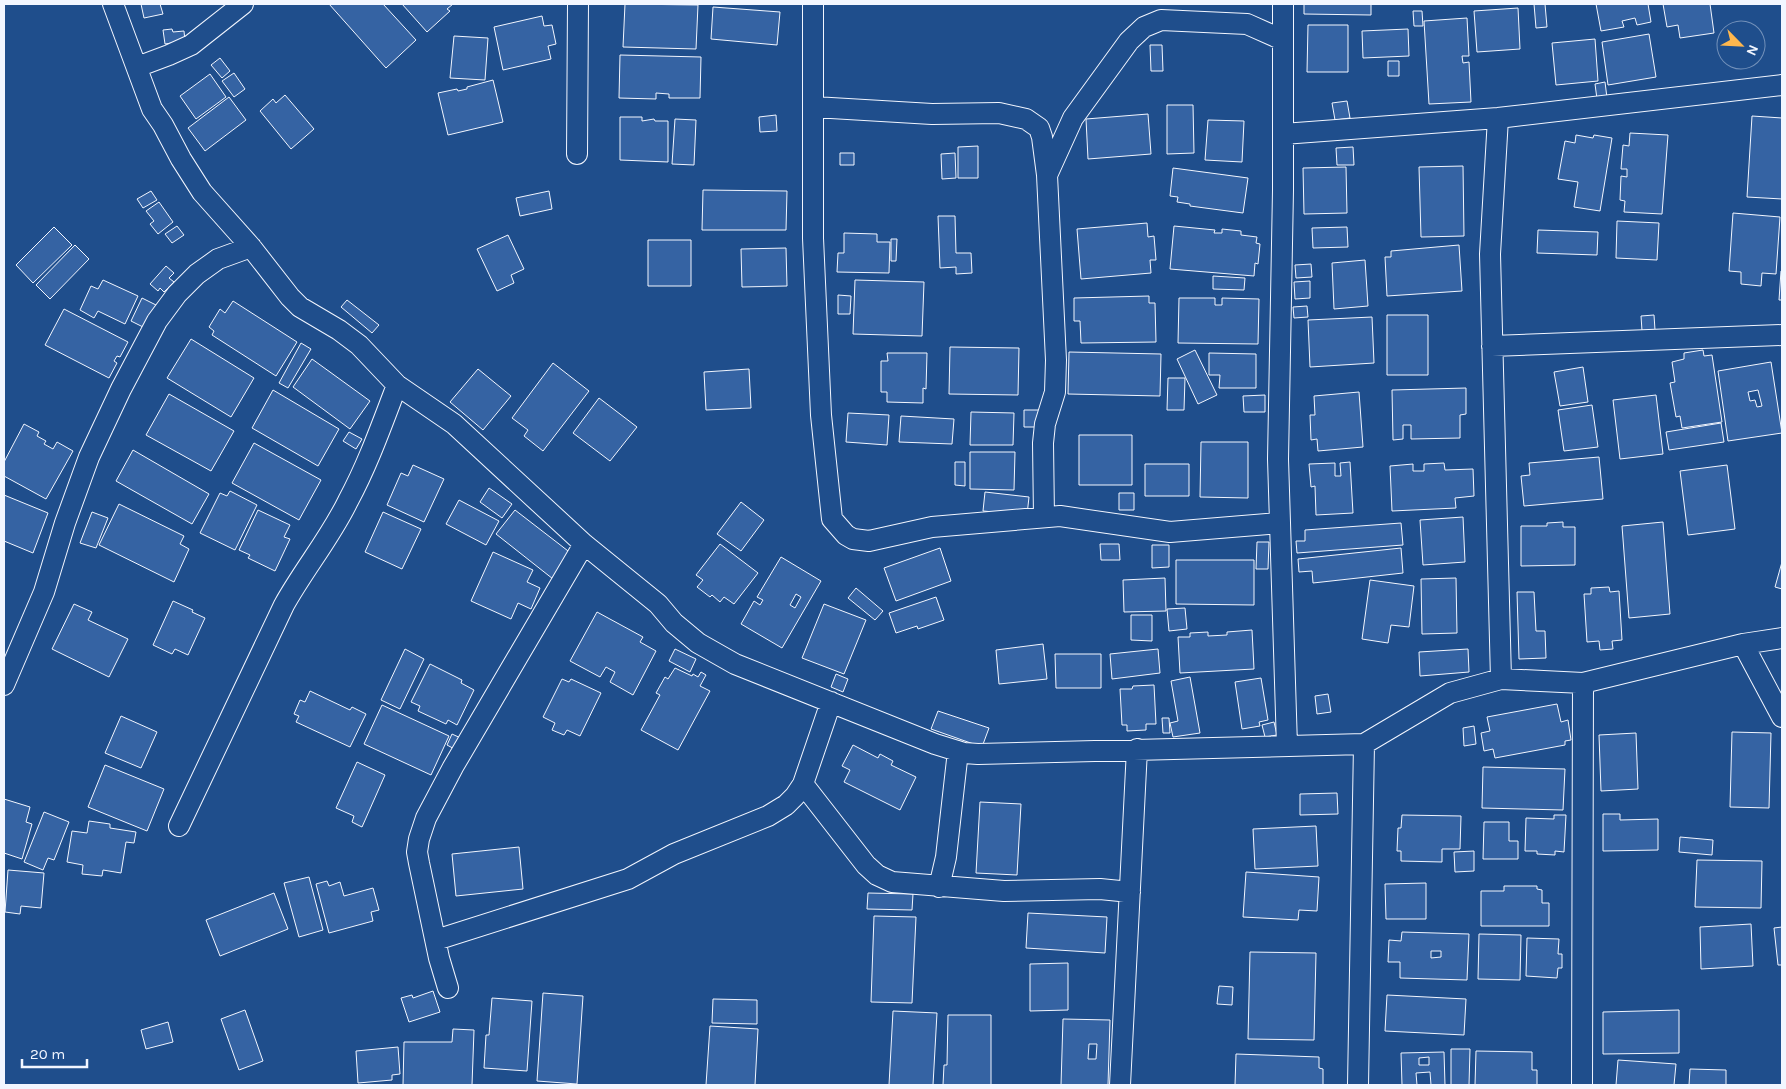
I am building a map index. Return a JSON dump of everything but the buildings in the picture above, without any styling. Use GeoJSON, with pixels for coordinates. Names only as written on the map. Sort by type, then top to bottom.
{"type":"FeatureCollection","features":[{"type":"Feature","properties":{"kind":"street"},"geometry":{"type":"LineString","coordinates":[[112,4],[152,109],[202,192],[251,247],[290,298],[300,308],[339,330],[359,346],[397,385],[454,424],[584,544],[658,604],[674,622],[698,643],[736,664],[935,744],[958,751],[978,754],[1364,744],[1450,693],[1501,679],[1583,683],[1743,644],[1782,638]]}},
{"type":"Feature","properties":{"kind":"street"},"geometry":{"type":"LineString","coordinates":[[137,66],[191,45],[243,4]]}},
{"type":"Feature","properties":{"kind":"street"},"geometry":{"type":"LineString","coordinates":[[577,154],[578,4]]}},
{"type":"Feature","properties":{"kind":"street"},"geometry":{"type":"LineString","coordinates":[[813,4],[813,238],[821,414],[832,520],[853,539],[868,541],[932,527],[1060,516],[1170,532],[1280,524]]}},
{"type":"Feature","properties":{"kind":"street"},"geometry":{"type":"LineString","coordinates":[[1247,24],[1283,5],[1278,459],[1286,746]]}},
{"type":"Feature","properties":{"kind":"street"},"geometry":{"type":"LineString","coordinates":[[1047,175],[1073,118],[1129,41],[1144,27],[1161,20],[1247,24],[1283,40]]}},
{"type":"Feature","properties":{"kind":"street"},"geometry":{"type":"LineString","coordinates":[[1283,134],[1498,118],[1782,85]]}},
{"type":"Feature","properties":{"kind":"street"},"geometry":{"type":"LineString","coordinates":[[814,107],[947,114],[992,112],[1021,117],[1036,125],[1041,132],[1047,175],[1056,360],[1055,392],[1045,424],[1043,443],[1044,517]]}},
{"type":"Feature","properties":{"kind":"street"},"geometry":{"type":"LineString","coordinates":[[1498,118],[1490,254],[1501,679]]}},
{"type":"Feature","properties":{"kind":"street"},"geometry":{"type":"LineString","coordinates":[[4,685],[44,592],[65,523],[89,457],[121,389],[157,321],[177,294],[197,274],[218,259],[251,247]]}},
{"type":"Feature","properties":{"kind":"street"},"geometry":{"type":"LineString","coordinates":[[1492,346],[1782,334]]}},
{"type":"Feature","properties":{"kind":"street"},"geometry":{"type":"LineString","coordinates":[[179,826],[284,605],[299,579],[316,556],[348,501],[377,437],[397,385]]}},
{"type":"Feature","properties":{"kind":"street"},"geometry":{"type":"LineString","coordinates":[[448,988],[417,852],[419,839],[426,818],[453,767],[584,544]]}},
{"type":"Feature","properties":{"kind":"street"},"geometry":{"type":"LineString","coordinates":[[1743,644],[1782,717]]}},
{"type":"Feature","properties":{"kind":"street"},"geometry":{"type":"LineString","coordinates":[[1582,1085],[1583,683]]}},
{"type":"Feature","properties":{"kind":"street"},"geometry":{"type":"LineString","coordinates":[[436,940],[628,879],[674,854],[773,813],[791,801],[803,784],[831,702]]}},
{"type":"Feature","properties":{"kind":"street"},"geometry":{"type":"LineString","coordinates":[[1358,1085],[1364,744]]}},
{"type":"Feature","properties":{"kind":"street"},"geometry":{"type":"LineString","coordinates":[[1120,1085],[1137,749]]}},
{"type":"Feature","properties":{"kind":"street"},"geometry":{"type":"LineString","coordinates":[[939,887],[948,848],[958,751]]}},
{"type":"Feature","properties":{"kind":"street"},"geometry":{"type":"LineString","coordinates":[[803,784],[856,852],[877,875],[892,882],[1004,891],[1100,889],[1130,892]]}}]}
